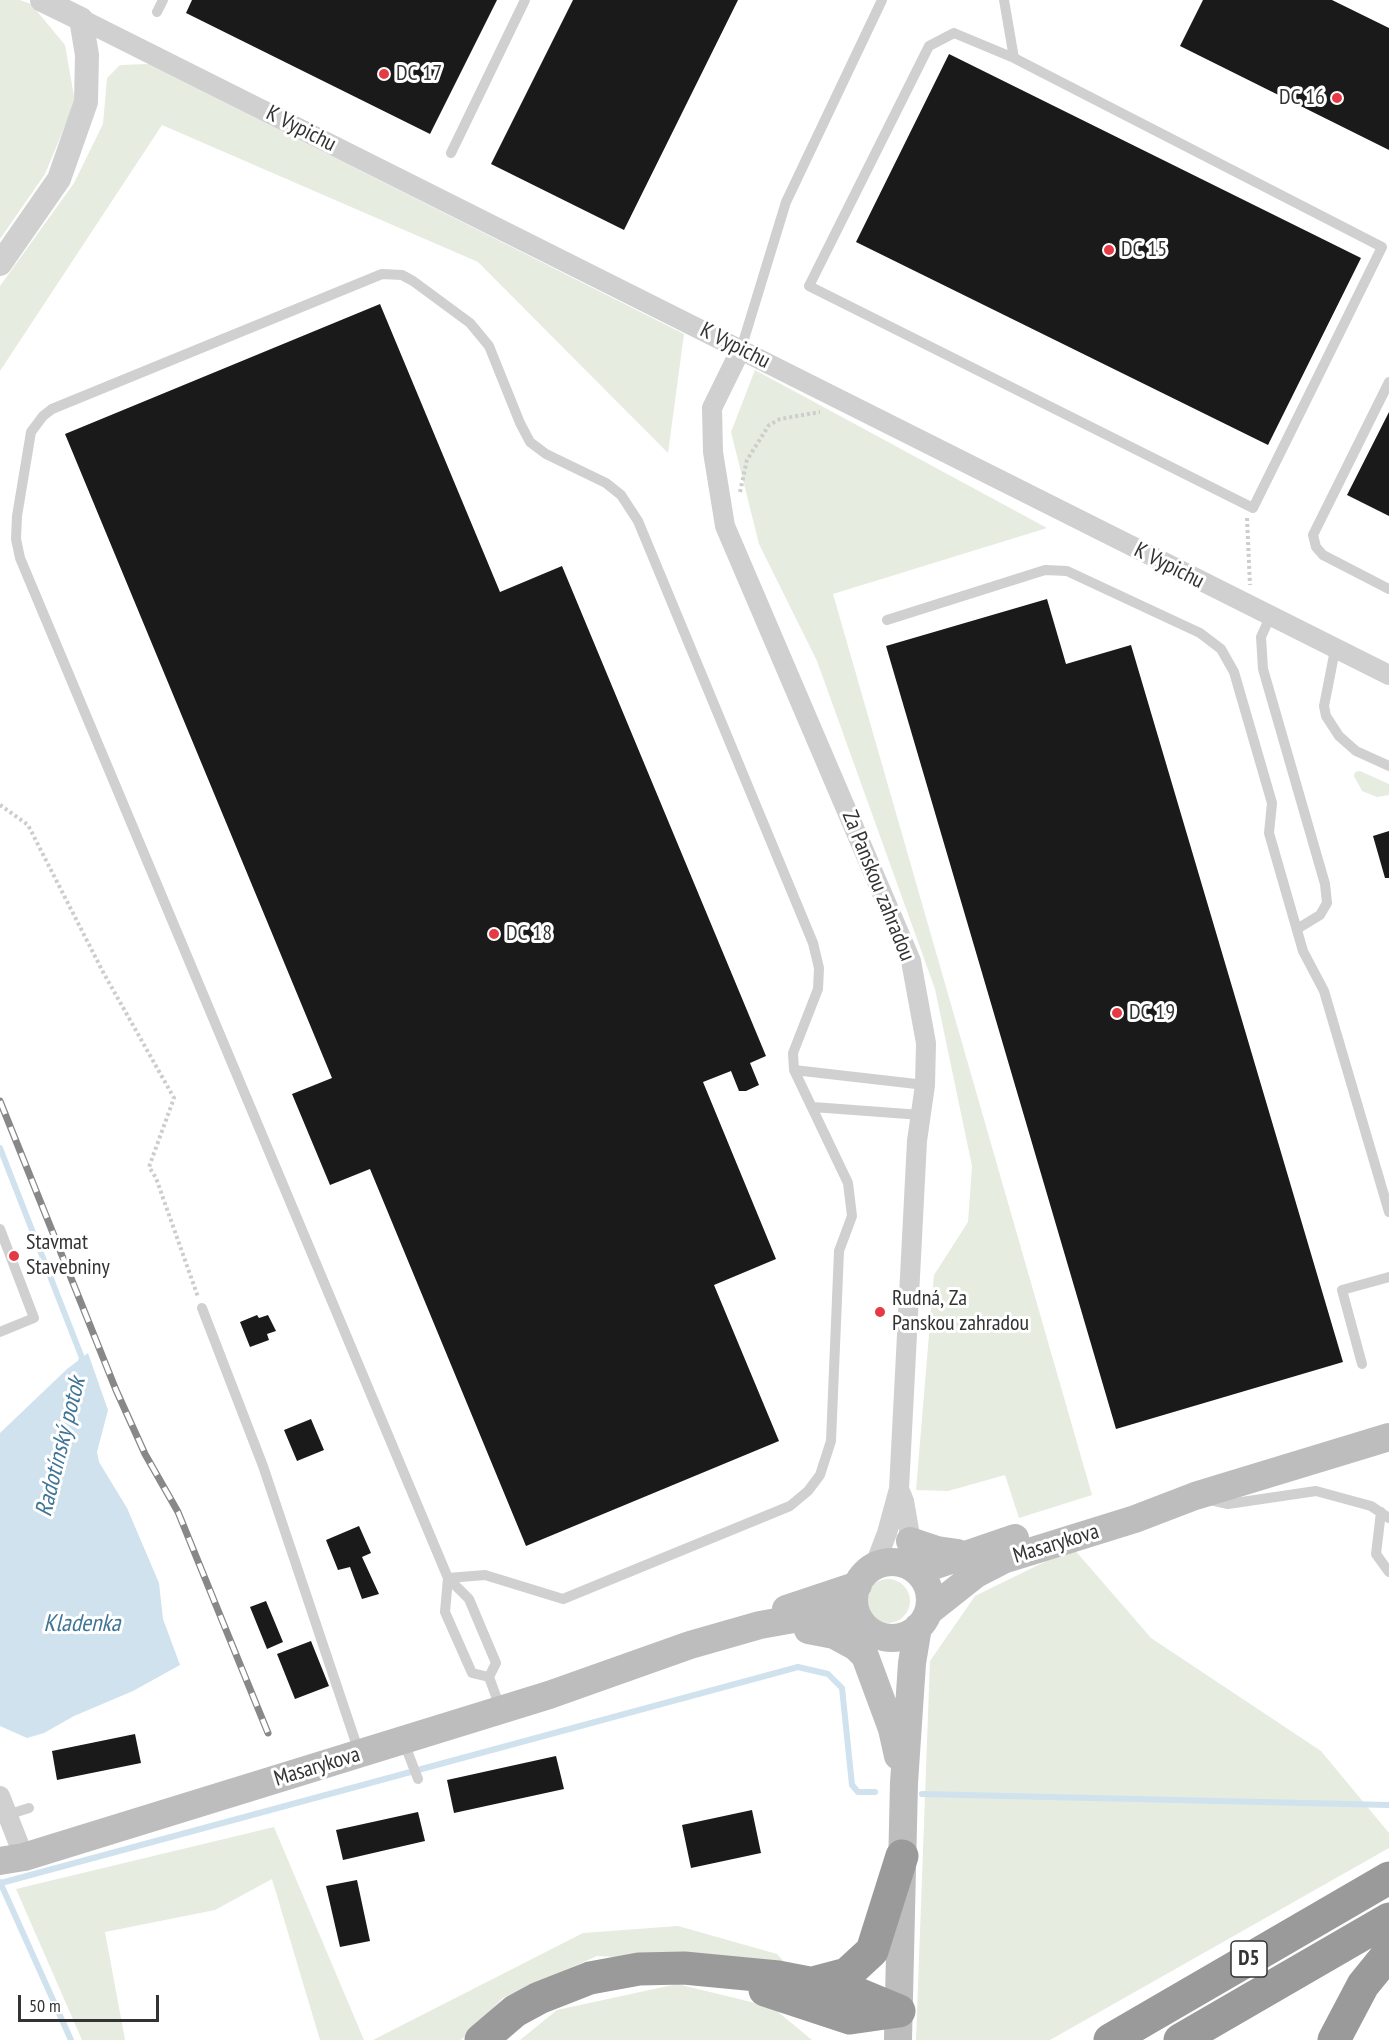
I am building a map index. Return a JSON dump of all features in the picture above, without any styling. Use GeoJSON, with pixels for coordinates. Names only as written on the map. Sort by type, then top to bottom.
{"type":"FeatureCollection","features":[{"type":"Feature","properties":{"kind":"highway"},"geometry":{"type":"LineString","coordinates":[[800,1991],[847,1974],[857,1968],[872,1951],[902,1856]]}},
{"type":"Feature","properties":{"kind":"highway","name":"D5"},"geometry":{"type":"LineString","coordinates":[[1110,2040],[1389,1878]]}},
{"type":"Feature","properties":{"kind":"highway","name":"D5"},"geometry":{"type":"LineString","coordinates":[[1180,2040],[1389,1919]]}},
{"type":"Feature","properties":{"kind":"highway"},"geometry":{"type":"LineString","coordinates":[[1334,2040],[1351,2004],[1389,1953]]}},
{"type":"Feature","properties":{"kind":"highway"},"geometry":{"type":"LineString","coordinates":[[481,2040],[495,2026],[523,2006],[590,1978],[639,1969],[710,1971],[800,1991],[850,2018],[899,2025]]}},
{"type":"Feature","properties":{"kind":"highway"},"geometry":{"type":"LineString","coordinates":[[800,1991],[816,2021],[834,2040]]}},
{"type":"Feature","properties":{"kind":"main road","name":"Masarykova"},"geometry":{"type":"LineString","coordinates":[[923,1620],[976,1574],[1003,1560],[1135,1519],[1195,1496],[1389,1437]]}},
{"type":"Feature","properties":{"kind":"main road","name":"Masarykova"},"geometry":{"type":"LineString","coordinates":[[914,1559],[937,1550],[969,1553],[1135,1506],[1195,1496]]}},
{"type":"Feature","properties":{"kind":"main road"},"geometry":{"type":"LineString","coordinates":[[892,1729],[891,1684],[872,1629],[855,1603],[866,1576],[894,1563],[914,1559],[928,1589],[912,1664],[904,1783],[899,2025]]}},
{"type":"Feature","properties":{"kind":"main road","name":"Masarykova"},"geometry":{"type":"LineString","coordinates":[[633,1665],[703,1630],[810,1602],[866,1576]]}},
{"type":"Feature","properties":{"kind":"main road","name":"Masarykova"},"geometry":{"type":"LineString","coordinates":[[12,1859],[359,1754],[406,1750],[501,1710],[690,1645],[793,1618],[819,1617],[872,1629]]}},
{"type":"Feature","properties":{"kind":"main road"},"geometry":{"type":"LineString","coordinates":[[872,1629],[904,1636],[923,1620]]}},
{"type":"Feature","properties":{"kind":"main road"},"geometry":{"type":"LineString","coordinates":[[633,1665],[707,1652],[752,1637],[779,1632],[821,1632],[846,1641],[865,1656],[892,1729],[904,1783]]}},
{"type":"Feature","properties":{"kind":"street"},"geometry":{"type":"LineString","coordinates":[[0,264],[59,179],[86,102],[87,55],[81,19],[42,0]]}},
{"type":"Feature","properties":{"kind":"street","name":"K Vypichu"},"geometry":{"type":"LineString","coordinates":[[81,19],[741,349],[1335,650],[1389,675]]}},
{"type":"Feature","properties":{"kind":"street","name":"Za Panskou zahradou"},"geometry":{"type":"LineString","coordinates":[[741,349],[712,408],[713,452],[725,526],[911,961],[926,1043],[899,1489],[888,1533],[866,1576]]}},
{"type":"Feature","properties":{"kind":"street","name":"Za Panskou zahradou"},"geometry":{"type":"LineString","coordinates":[[899,1489],[904,1501],[914,1559]]}},
{"type":"Feature","properties":{"kind":"street"},"geometry":{"type":"LineString","coordinates":[[0,1796],[7,1815],[12,1859]]}},
{"type":"Feature","properties":{"kind":"lane"},"geometry":{"type":"LineString","coordinates":[[157,12],[163,0]]}},
{"type":"Feature","properties":{"kind":"lane"},"geometry":{"type":"LineString","coordinates":[[451,153],[525,0]]}},
{"type":"Feature","properties":{"kind":"lane"},"geometry":{"type":"LineString","coordinates":[[741,349],[786,202],[882,0]]}},
{"type":"Feature","properties":{"kind":"lane"},"geometry":{"type":"LineString","coordinates":[[1004,0],[1014,58]]}},
{"type":"Feature","properties":{"kind":"lane"},"geometry":{"type":"LineString","coordinates":[[954,33],[1014,58],[1382,247],[1253,508],[809,286],[929,46],[954,33]]}},
{"type":"Feature","properties":{"kind":"lane"},"geometry":{"type":"LineString","coordinates":[[448,1578],[485,1575],[563,1599],[790,1506],[808,1491],[820,1475],[831,1441],[839,1251],[852,1216],[848,1183],[795,1071],[793,1053],[818,989],[819,968],[813,943],[638,521],[621,495],[606,483],[546,454],[530,442],[489,346],[470,323],[402,275],[382,274],[52,410],[36,422],[31,432],[17,516],[16,539],[20,558],[448,1578],[469,1599],[496,1663],[489,1677],[501,1710]]}},
{"type":"Feature","properties":{"kind":"lane"},"geometry":{"type":"LineString","coordinates":[[1389,382],[1313,534],[1316,547],[1323,555],[1389,590]]}},
{"type":"Feature","properties":{"kind":"lane"},"geometry":{"type":"LineString","coordinates":[[887,620],[1045,570],[1067,571],[1200,633],[1221,649],[1234,672],[1272,803],[1269,833],[1303,951],[1324,991],[1389,1212]]}},
{"type":"Feature","properties":{"kind":"lane"},"geometry":{"type":"LineString","coordinates":[[1270,617],[1261,637],[1263,669],[1325,884],[1327,903],[1320,915],[1297,929]]}},
{"type":"Feature","properties":{"kind":"lane"},"geometry":{"type":"LineString","coordinates":[[1335,650],[1323,706],[1326,716],[1339,736],[1356,751],[1389,766]]}},
{"type":"Feature","properties":{"kind":"lane"},"geometry":{"type":"LineString","coordinates":[[795,1071],[925,1085]]}},
{"type":"Feature","properties":{"kind":"lane"},"geometry":{"type":"LineString","coordinates":[[813,1107],[921,1115]]}},
{"type":"Feature","properties":{"kind":"lane"},"geometry":{"type":"LineString","coordinates":[[0,1229],[34,1318],[0,1332]]}},
{"type":"Feature","properties":{"kind":"lane"},"geometry":{"type":"LineString","coordinates":[[1362,1364],[1342,1290],[1389,1277]]}},
{"type":"Feature","properties":{"kind":"lane"},"geometry":{"type":"LineString","coordinates":[[202,1308],[263,1466],[359,1754]]}},
{"type":"Feature","properties":{"kind":"lane"},"geometry":{"type":"LineString","coordinates":[[1195,1496],[1228,1504],[1316,1491],[1371,1506],[1385,1515],[1376,1554],[1389,1572]]}},
{"type":"Feature","properties":{"kind":"lane"},"geometry":{"type":"LineString","coordinates":[[448,1578],[445,1612],[472,1673],[489,1677]]}},
{"type":"Feature","properties":{"kind":"lane"},"geometry":{"type":"LineString","coordinates":[[406,1750],[417,1776]]}},
{"type":"Feature","properties":{"kind":"lane"},"geometry":{"type":"LineString","coordinates":[[7,1815],[29,1808]]}},
{"type":"Feature","properties":{"kind":"path"},"geometry":{"type":"LineString","coordinates":[[739,498],[747,460],[769,425],[780,418],[823,411]]}},
{"type":"Feature","properties":{"kind":"path"},"geometry":{"type":"LineString","coordinates":[[1246,522],[1252,592]]}},
{"type":"Feature","properties":{"kind":"path"},"geometry":{"type":"LineString","coordinates":[[0,805],[28,825],[103,972],[174,1098],[149,1167],[156,1178],[202,1308]]}},
{"type":"Feature","properties":{"kind":"shaded area"},"geometry":{"type":"Polygon","coordinates":[[[0,0],[20,0],[31,4],[65,45],[75,102],[45,174],[0,239],[0,0]]]}},
{"type":"Feature","properties":{"kind":"shaded area"},"geometry":{"type":"Polygon","coordinates":[[[149,64],[684,334],[668,453],[478,262],[162,125],[0,371],[0,286],[74,183],[103,124],[107,78],[120,65],[149,64]]]}},
{"type":"Feature","properties":{"kind":"shaded area"},"geometry":{"type":"Polygon","coordinates":[[[755,370],[1047,528],[833,594],[1092,1495],[1019,1518],[1005,1475],[948,1491],[916,1490],[934,1275],[968,1222],[972,1166],[935,989],[817,661],[759,544],[731,432],[755,370]]]}},
{"type":"Feature","properties":{"kind":"shaded area"},"geometry":{"type":"Polygon","coordinates":[[[1360,771],[1389,784],[1389,795],[1377,797],[1362,791],[1354,776],[1355,772],[1360,771]]]}},
{"type":"Feature","properties":{"kind":"shaded area"},"geometry":{"type":"Polygon","coordinates":[[[1073,1548],[1151,1638],[1321,1751],[1389,1833],[1389,1848],[1050,2040],[916,2040],[930,1661],[975,1596],[1073,1548]]]}},
{"type":"Feature","properties":{"kind":"shaded area"},"geometry":{"type":"Polygon","coordinates":[[[888,1579],[903,1586],[910,1601],[903,1616],[888,1623],[873,1616],[866,1601],[873,1586],[888,1579]]]}},
{"type":"Feature","properties":{"kind":"shaded area"},"geometry":{"type":"Polygon","coordinates":[[[274,1827],[364,2040],[320,2040],[272,1879],[215,1910],[105,1932],[125,2040],[82,2040],[16,1889],[274,1827]]]}},
{"type":"Feature","properties":{"kind":"shaded area"},"geometry":{"type":"Polygon","coordinates":[[[678,1926],[777,1954],[788,1966],[597,1956],[503,1998],[461,2040],[373,2040],[583,1933],[678,1926]]]}},
{"type":"Feature","properties":{"kind":"shaded area"},"geometry":{"type":"Polygon","coordinates":[[[677,1984],[772,2007],[812,2040],[520,2040],[557,2010],[677,1984]]]}},
{"type":"Feature","properties":{"kind":"water","name":"Kladenka"},"geometry":{"type":"Polygon","coordinates":[[[88,1353],[108,1410],[97,1452],[99,1462],[127,1508],[159,1583],[163,1619],[180,1665],[133,1691],[74,1716],[44,1733],[27,1738],[0,1726],[0,1433],[67,1369],[88,1353]]]}},
{"type":"Feature","properties":{"kind":"building","name":"DC 17"},"geometry":{"type":"Polygon","coordinates":[[[192,0],[497,0],[430,134],[186,13],[192,0]]]}},
{"type":"Feature","properties":{"kind":"building"},"geometry":{"type":"Polygon","coordinates":[[[573,0],[738,0],[624,230],[491,164],[573,0]]]}},
{"type":"Feature","properties":{"kind":"building","name":"DC 16"},"geometry":{"type":"Polygon","coordinates":[[[1203,0],[1332,0],[1389,28],[1389,150],[1180,46],[1203,0]]]}},
{"type":"Feature","properties":{"kind":"building","name":"DC 15"},"geometry":{"type":"Polygon","coordinates":[[[949,54],[1361,258],[1268,445],[856,242],[949,54]]]}},
{"type":"Feature","properties":{"kind":"building","name":"DC 18"},"geometry":{"type":"Polygon","coordinates":[[[380,304],[500,592],[562,566],[766,1056],[750,1063],[759,1085],[746,1091],[739,1091],[731,1071],[703,1082],[776,1259],[714,1285],[779,1441],[526,1546],[370,1169],[330,1185],[292,1094],[332,1078],[65,434],[380,304]]]}},
{"type":"Feature","properties":{"kind":"building"},"geometry":{"type":"Polygon","coordinates":[[[1389,412],[1389,516],[1347,495],[1389,412]]]}},
{"type":"Feature","properties":{"kind":"building","name":"DC 19"},"geometry":{"type":"Polygon","coordinates":[[[1047,599],[1066,664],[1131,645],[1343,1362],[1116,1429],[886,646],[1047,599]]]}},
{"type":"Feature","properties":{"kind":"building"},"geometry":{"type":"Polygon","coordinates":[[[1389,831],[1389,878],[1385,878],[1373,836],[1389,831]]]}},
{"type":"Feature","properties":{"kind":"building"},"geometry":{"type":"Polygon","coordinates":[[[257,1315],[259,1318],[268,1315],[276,1331],[267,1334],[269,1340],[250,1347],[240,1322],[257,1315]]]}},
{"type":"Feature","properties":{"kind":"building"},"geometry":{"type":"Polygon","coordinates":[[[311,1419],[324,1450],[297,1461],[284,1430],[311,1419]]]}},
{"type":"Feature","properties":{"kind":"building"},"geometry":{"type":"Polygon","coordinates":[[[359,1526],[371,1553],[362,1557],[379,1594],[362,1599],[350,1567],[338,1570],[326,1540],[359,1526]]]}},
{"type":"Feature","properties":{"kind":"building"},"geometry":{"type":"Polygon","coordinates":[[[266,1601],[283,1642],[267,1649],[250,1607],[266,1601]]]}},
{"type":"Feature","properties":{"kind":"building"},"geometry":{"type":"Polygon","coordinates":[[[311,1641],[329,1686],[295,1699],[277,1654],[311,1641]]]}},
{"type":"Feature","properties":{"kind":"building"},"geometry":{"type":"Polygon","coordinates":[[[135,1734],[141,1763],[57,1780],[52,1751],[135,1734]]]}},
{"type":"Feature","properties":{"kind":"building"},"geometry":{"type":"Polygon","coordinates":[[[556,1756],[564,1789],[454,1813],[447,1780],[556,1756]]]}},
{"type":"Feature","properties":{"kind":"building"},"geometry":{"type":"Polygon","coordinates":[[[752,1810],[761,1853],[691,1868],[682,1825],[752,1810]]]}},
{"type":"Feature","properties":{"kind":"building"},"geometry":{"type":"Polygon","coordinates":[[[418,1812],[425,1841],[343,1860],[336,1830],[418,1812]]]}},
{"type":"Feature","properties":{"kind":"building"},"geometry":{"type":"Polygon","coordinates":[[[357,1880],[370,1941],[340,1947],[326,1886],[357,1880]]]}},
{"type":"Feature","properties":{"kind":"waterway","name":"Radotínský potok"},"geometry":{"type":"LineString","coordinates":[[0,1148],[82,1358],[80,1364]]}},
{"type":"Feature","properties":{"kind":"waterway"},"geometry":{"type":"LineString","coordinates":[[1,1883],[798,1667],[828,1674],[842,1688],[852,1785],[858,1792],[875,1792]]}},
{"type":"Feature","properties":{"kind":"waterway"},"geometry":{"type":"LineString","coordinates":[[922,1794],[1389,1805]]}},
{"type":"Feature","properties":{"kind":"waterway","name":"Radotínský potok"},"geometry":{"type":"LineString","coordinates":[[0,1882],[71,2040]]}},
{"type":"Feature","properties":{"kind":"railway"},"geometry":{"type":"LineString","coordinates":[[0,1101],[116,1390],[145,1454],[178,1512],[268,1733]]}},
{"type":"Feature","properties":{"kind":"place","name":"DC 17"},"geometry":{"type":"Point","coordinates":[384,74]}},
{"type":"Feature","properties":{"kind":"place","name":"DC 16"},"geometry":{"type":"Point","coordinates":[1337,98]}},
{"type":"Feature","properties":{"kind":"place","name":"DC 15"},"geometry":{"type":"Point","coordinates":[1109,250]}},
{"type":"Feature","properties":{"kind":"place","name":"DC 18"},"geometry":{"type":"Point","coordinates":[494,934]}},
{"type":"Feature","properties":{"kind":"place","name":"DC 19"},"geometry":{"type":"Point","coordinates":[1117,1013]}},
{"type":"Feature","properties":{"kind":"place","name":"Stavmat Stavebniny"},"geometry":{"type":"Point","coordinates":[14,1256]}},
{"type":"Feature","properties":{"kind":"place","name":"Rudná, Za Panskou zahradou"},"geometry":{"type":"Point","coordinates":[880,1312]}}]}
